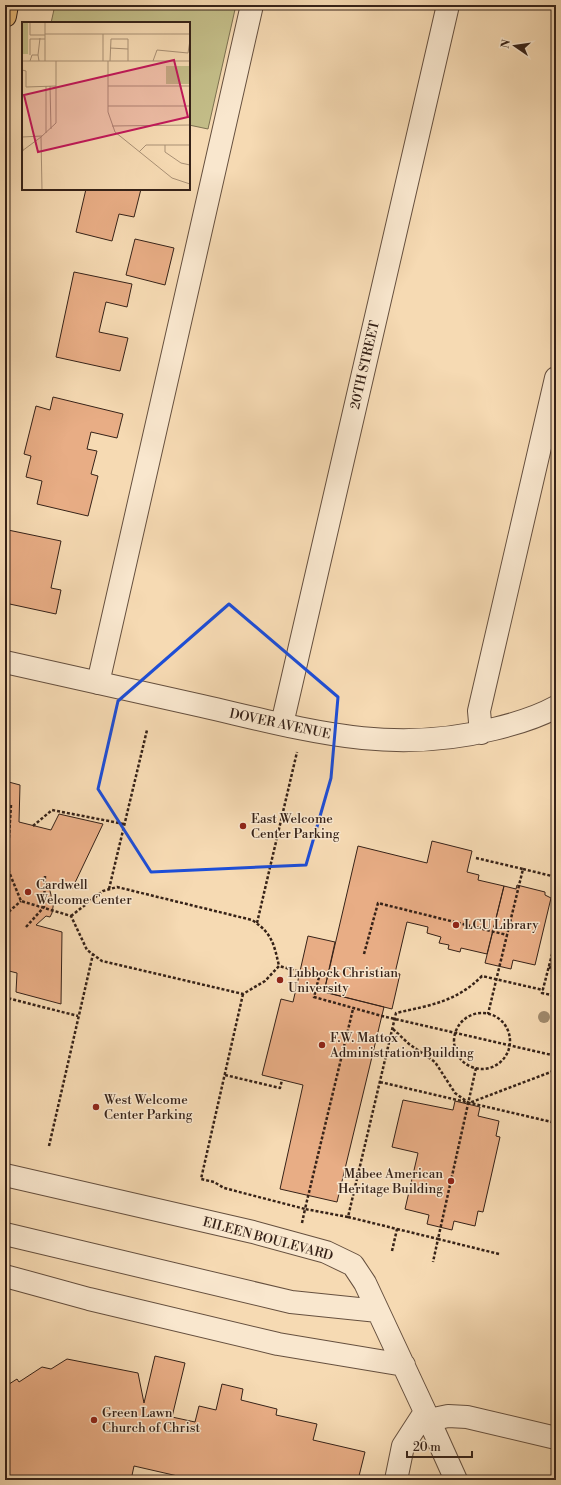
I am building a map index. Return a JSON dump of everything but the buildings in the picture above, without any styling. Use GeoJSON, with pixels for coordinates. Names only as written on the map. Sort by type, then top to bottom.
{"type":"FeatureCollection","features":[{"type":"Feature","properties":{"kind":"main road"},"geometry":{"type":"LineString","coordinates":[[5,16],[8,5]]}},
{"type":"Feature","properties":{"kind":"street"},"geometry":{"type":"LineString","coordinates":[[98,683],[252,5]]}},
{"type":"Feature","properties":{"kind":"street","name":"20TH STREET"},"geometry":{"type":"LineString","coordinates":[[282,724],[448,5]]}},
{"type":"Feature","properties":{"kind":"street"},"geometry":{"type":"LineString","coordinates":[[481,733],[479,712],[556,378]]}},
{"type":"Feature","properties":{"kind":"street","name":"DOVER AVENUE"},"geometry":{"type":"LineString","coordinates":[[5,662],[282,724],[345,737],[370,740],[424,741],[481,733],[518,723],[556,708]]}},
{"type":"Feature","properties":{"kind":"street","name":"EILEEN BOULEVARD"},"geometry":{"type":"LineString","coordinates":[[5,1175],[253,1232],[326,1252],[353,1265],[365,1283],[456,1480]]}},
{"type":"Feature","properties":{"kind":"street"},"geometry":{"type":"LineString","coordinates":[[5,1234],[291,1302],[378,1311]]}},
{"type":"Feature","properties":{"kind":"street"},"geometry":{"type":"LineString","coordinates":[[5,1276],[89,1299],[278,1344],[404,1365]]}},
{"type":"Feature","properties":{"kind":"street"},"geometry":{"type":"LineString","coordinates":[[396,1480],[403,1446],[427,1416],[467,1417],[556,1438]]}},
{"type":"Feature","properties":{"kind":"path"},"geometry":{"type":"LineString","coordinates":[[109,889],[147,730]]}},
{"type":"Feature","properties":{"kind":"path"},"geometry":{"type":"LineString","coordinates":[[257,923],[297,752]]}},
{"type":"Feature","properties":{"kind":"path"},"geometry":{"type":"LineString","coordinates":[[11,805],[7,867],[21,901]]}},
{"type":"Feature","properties":{"kind":"path"},"geometry":{"type":"LineString","coordinates":[[33,826],[52,810],[124,824]]}},
{"type":"Feature","properties":{"kind":"path"},"geometry":{"type":"LineString","coordinates":[[476,858],[556,877]]}},
{"type":"Feature","properties":{"kind":"path"},"geometry":{"type":"LineString","coordinates":[[488,1014],[523,869]]}},
{"type":"Feature","properties":{"kind":"path"},"geometry":{"type":"LineString","coordinates":[[26,927],[44,907],[45,876]]}},
{"type":"Feature","properties":{"kind":"path"},"geometry":{"type":"LineString","coordinates":[[71,916],[103,890],[116,887],[252,920],[257,923],[274,941],[279,966]]}},
{"type":"Feature","properties":{"kind":"path"},"geometry":{"type":"LineString","coordinates":[[21,901],[71,916],[87,950],[102,961],[243,994],[265,981],[279,966]]}},
{"type":"Feature","properties":{"kind":"path"},"geometry":{"type":"LineString","coordinates":[[5,915],[21,901]]}},
{"type":"Feature","properties":{"kind":"path"},"geometry":{"type":"LineString","coordinates":[[364,954],[378,902],[507,935]]}},
{"type":"Feature","properties":{"kind":"path"},"geometry":{"type":"LineString","coordinates":[[556,939],[542,993],[556,996]]}},
{"type":"Feature","properties":{"kind":"path"},"geometry":{"type":"LineString","coordinates":[[49,1146],[93,954]]}},
{"type":"Feature","properties":{"kind":"path"},"geometry":{"type":"LineString","coordinates":[[279,966],[319,977],[314,997],[352,1009],[556,1056]]}},
{"type":"Feature","properties":{"kind":"path"},"geometry":{"type":"LineString","coordinates":[[548,966],[556,974]]}},
{"type":"Feature","properties":{"kind":"path"},"geometry":{"type":"LineString","coordinates":[[348,1217],[396,1013],[448,1000],[472,986],[482,976],[543,990]]}},
{"type":"Feature","properties":{"kind":"path"},"geometry":{"type":"LineString","coordinates":[[243,994],[201,1179],[214,1182],[224,1188],[306,1209],[348,1217],[499,1254]]}},
{"type":"Feature","properties":{"kind":"path"},"geometry":{"type":"LineString","coordinates":[[5,995],[7,998],[78,1016]]}},
{"type":"Feature","properties":{"kind":"path"},"geometry":{"type":"LineString","coordinates":[[300,1229],[306,1209],[352,1009]]}},
{"type":"Feature","properties":{"kind":"path"},"geometry":{"type":"LineString","coordinates":[[478,1013],[488,1014],[495,1016],[502,1022],[507,1030],[509,1045],[506,1056],[491,1068],[476,1068],[464,1064],[454,1048],[455,1033],[462,1022],[469,1016],[478,1013]]}},
{"type":"Feature","properties":{"kind":"path"},"geometry":{"type":"LineString","coordinates":[[393,1028],[409,1044],[435,1062],[455,1093],[469,1103]]}},
{"type":"Feature","properties":{"kind":"path"},"geometry":{"type":"LineString","coordinates":[[433,1262],[476,1068]]}},
{"type":"Feature","properties":{"kind":"path"},"geometry":{"type":"LineString","coordinates":[[469,1103],[556,1070]]}},
{"type":"Feature","properties":{"kind":"path"},"geometry":{"type":"LineString","coordinates":[[225,1075],[280,1088],[282,1080]]}},
{"type":"Feature","properties":{"kind":"path"},"geometry":{"type":"LineString","coordinates":[[380,1082],[556,1123]]}},
{"type":"Feature","properties":{"kind":"path"},"geometry":{"type":"LineString","coordinates":[[392,1251],[397,1229]]}},
{"type":"Feature","properties":{"kind":"highlighted area"},"geometry":{"type":"Polygon","coordinates":[[[229,604],[338,697],[331,778],[306,865],[151,872],[98,789],[118,701],[229,604]]]}},
{"type":"Feature","properties":{"kind":"shaded area"},"geometry":{"type":"Polygon","coordinates":[[[55,5],[236,5],[208,129],[190,125],[190,22],[51,22],[55,5]]]}},
{"type":"Feature","properties":{"kind":"place","name":"East Welcome Center Parking"},"geometry":{"type":"Point","coordinates":[243,826]}},
{"type":"Feature","properties":{"kind":"place","name":"Cardwell Welcome Center"},"geometry":{"type":"Point","coordinates":[28,892]}},
{"type":"Feature","properties":{"kind":"place","name":"LCU Library"},"geometry":{"type":"Point","coordinates":[456,925]}},
{"type":"Feature","properties":{"kind":"place","name":"Lubbock Christian University"},"geometry":{"type":"Point","coordinates":[280,980]}},
{"type":"Feature","properties":{"kind":"place","name":"F.W. Mattox Administration Building"},"geometry":{"type":"Point","coordinates":[322,1045]}},
{"type":"Feature","properties":{"kind":"place","name":"West Welcome Center Parking"},"geometry":{"type":"Point","coordinates":[96,1107]}},
{"type":"Feature","properties":{"kind":"place","name":"Mabee American Heritage Building"},"geometry":{"type":"Point","coordinates":[451,1181]}},
{"type":"Feature","properties":{"kind":"place","name":"Green Lawn Church of Christ"},"geometry":{"type":"Point","coordinates":[94,1420]}}]}
